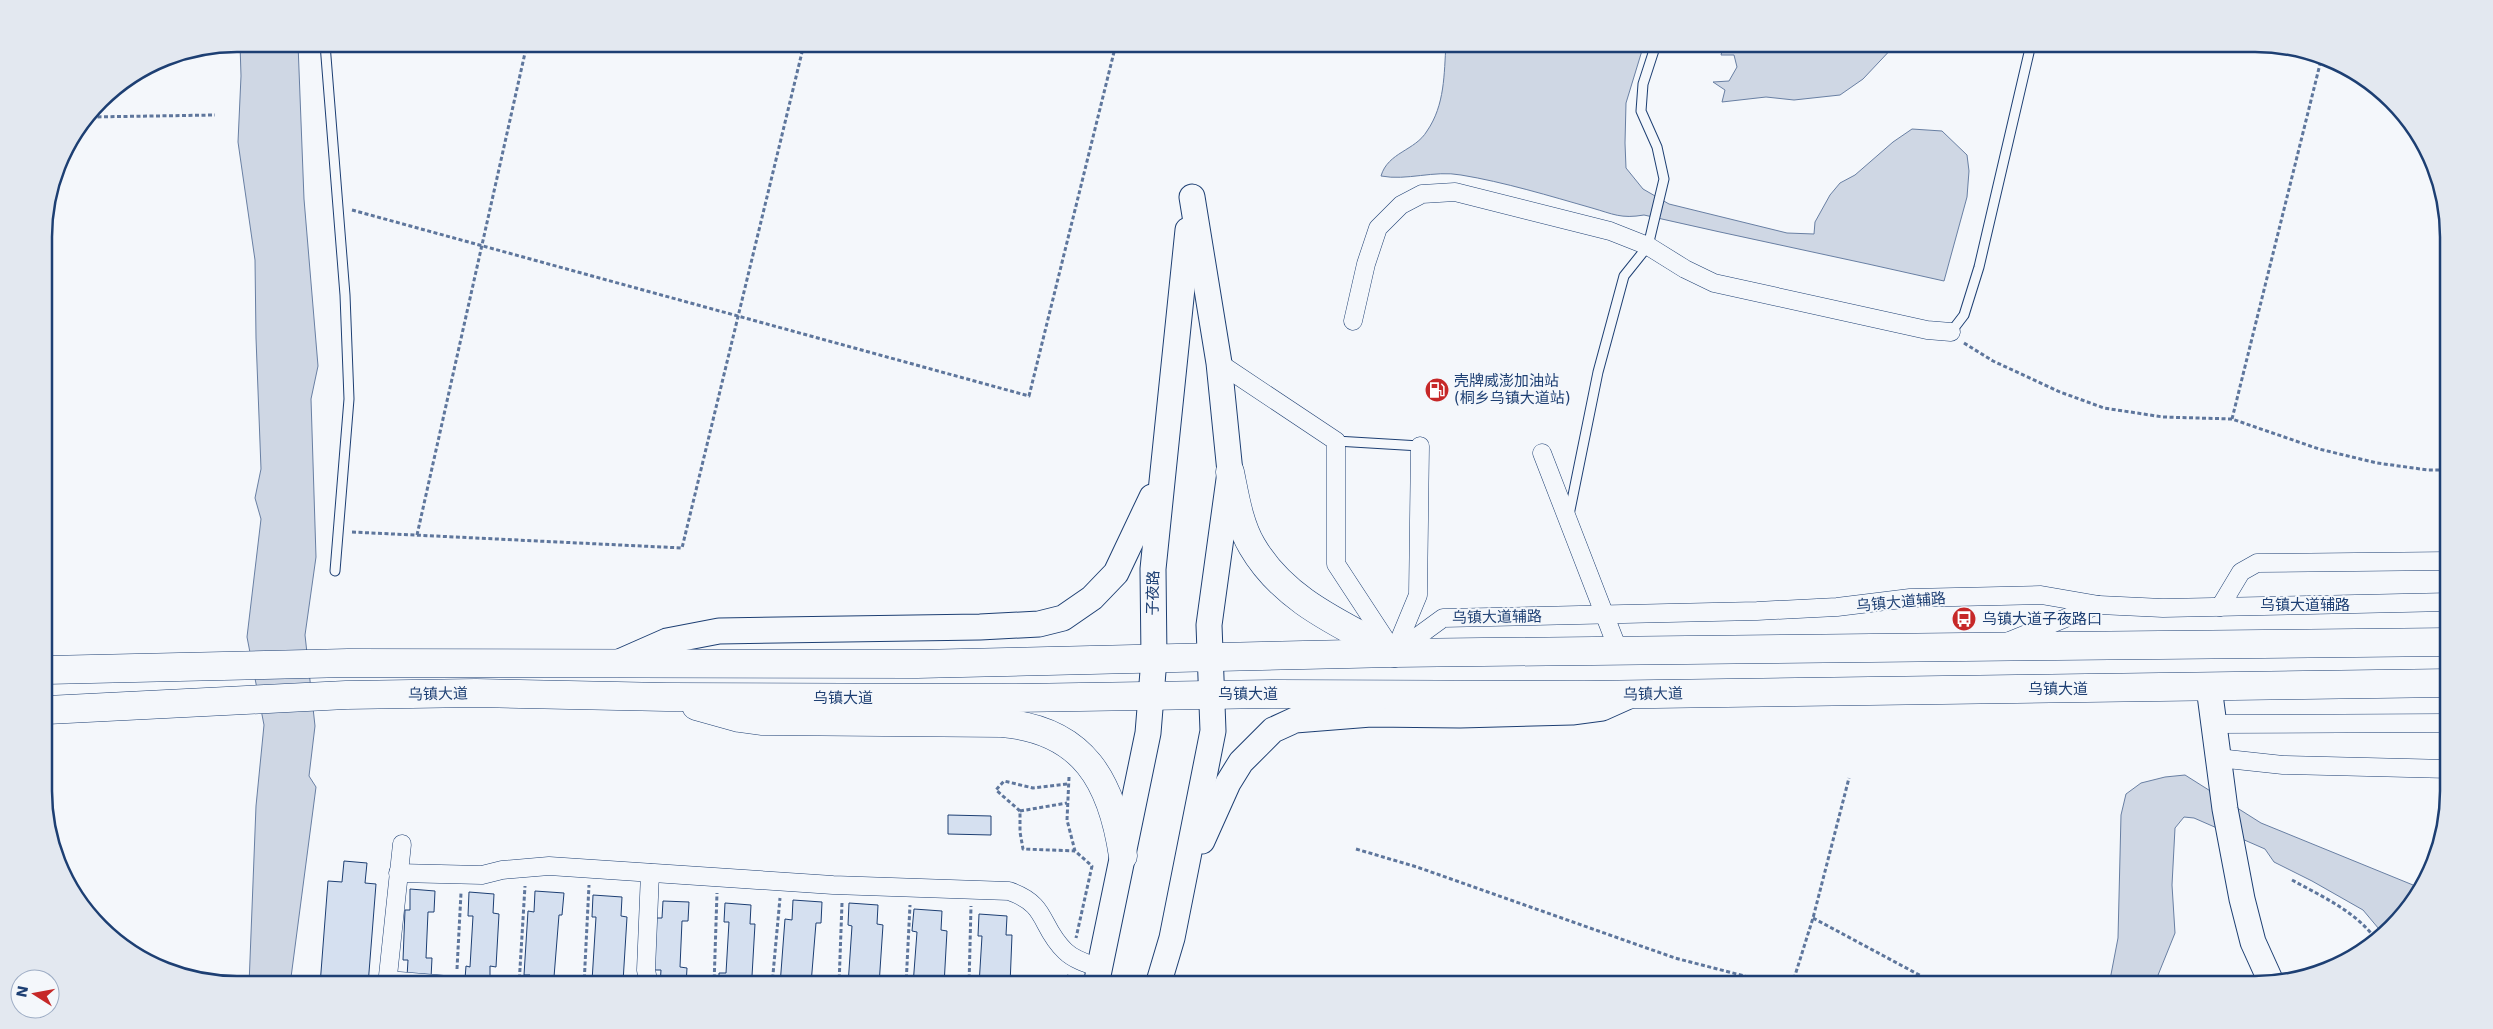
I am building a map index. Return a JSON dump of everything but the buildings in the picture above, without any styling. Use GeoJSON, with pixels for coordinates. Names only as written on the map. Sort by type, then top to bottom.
{"type":"FeatureCollection","features":[{"type":"Feature","properties":{"kind":"main road","name":"子夜路"},"geometry":{"type":"LineString","coordinates":[[1098,976],[1148,733],[1154,659],[1153,569],[1192,197],[1219,363]]}},
{"type":"Feature","properties":{"kind":"main road"},"geometry":{"type":"LineString","coordinates":[[1219,363],[1230,472],[1239,513],[1251,544],[1268,569],[1293,595],[1314,611],[1394,653]]}},
{"type":"Feature","properties":{"kind":"main road"},"geometry":{"type":"LineString","coordinates":[[1161,976],[1172,938],[1213,732],[1214,695],[1209,656],[1211,596],[1230,472]]}},
{"type":"Feature","properties":{"kind":"main road"},"geometry":{"type":"LineString","coordinates":[[618,662],[667,641],[719,631],[980,627],[1039,624],[1063,618],[1092,598],[1116,573],[1142,521],[1162,474]]}},
{"type":"Feature","properties":{"kind":"main road","name":"乌镇大道"},"geometry":{"type":"LineString","coordinates":[[52,670],[348,663],[618,662],[845,664],[1394,653],[2440,642]]}},
{"type":"Feature","properties":{"kind":"main road"},"geometry":{"type":"LineString","coordinates":[[1723,651],[1723,693]]}},
{"type":"Feature","properties":{"kind":"main road","name":"乌镇大道"},"geometry":{"type":"LineString","coordinates":[[52,710],[346,695],[476,693],[666,697],[1632,694],[2440,683]]}},
{"type":"Feature","properties":{"kind":"main road"},"geometry":{"type":"LineString","coordinates":[[2209,687],[2232,851],[2253,942],[2268,976]]}},
{"type":"Feature","properties":{"kind":"main road"},"geometry":{"type":"LineString","coordinates":[[1183,885],[1228,783],[1240,762],[1273,730],[1295,720],[1371,714],[1460,715],[1572,712],[1602,708],[1632,694]]}},
{"type":"Feature","properties":{"kind":"main road"},"geometry":{"type":"LineString","coordinates":[[666,697],[731,716],[761,722],[1020,724],[1057,737],[1075,749],[1092,767],[1113,807],[1123,856]]}},
{"type":"Feature","properties":{"kind":"street"},"geometry":{"type":"LineString","coordinates":[[1353,321],[1366,264],[1378,228],[1401,205],[1422,194],[1456,192],[1610,231],[1648,246],[1714,283],[1927,330],[1952,332]]}},
{"type":"Feature","properties":{"kind":"street"},"geometry":{"type":"LineString","coordinates":[[1219,363],[1336,441],[1336,564],[1394,653]]}},
{"type":"Feature","properties":{"kind":"street"},"geometry":{"type":"LineString","coordinates":[[1394,653],[1418,595],[1420,446]]}},
{"type":"Feature","properties":{"kind":"street"},"geometry":{"type":"LineString","coordinates":[[1542,453],[1620,652]]}},
{"type":"Feature","properties":{"kind":"street"},"geometry":{"type":"LineString","coordinates":[[2220,607],[2241,572],[2257,563],[2440,561]]}},
{"type":"Feature","properties":{"kind":"street","name":"乌镇大道辅路"},"geometry":{"type":"LineString","coordinates":[[1394,653],[1442,618],[1765,610],[1837,607],[1910,598],[2041,595],[2099,605],[2163,608],[2263,604],[2440,602]]}},
{"type":"Feature","properties":{"kind":"street"},"geometry":{"type":"LineString","coordinates":[[1991,648],[2099,605]]}},
{"type":"Feature","properties":{"kind":"street"},"geometry":{"type":"LineString","coordinates":[[2214,724],[2440,723]]}},
{"type":"Feature","properties":{"kind":"street"},"geometry":{"type":"LineString","coordinates":[[2219,762],[2440,768]]}},
{"type":"Feature","properties":{"kind":"street"},"geometry":{"type":"LineString","coordinates":[[388,976],[402,844]]}},
{"type":"Feature","properties":{"kind":"street"},"geometry":{"type":"LineString","coordinates":[[398,873],[482,875],[502,870],[549,866],[781,882],[1009,891],[1026,897],[1041,915],[1054,940],[1097,976]]}},
{"type":"Feature","properties":{"kind":"street"},"geometry":{"type":"LineString","coordinates":[[648,976],[646,970],[650,873]]}},
{"type":"Feature","properties":{"kind":"lane"},"geometry":{"type":"LineString","coordinates":[[326,52],[345,295],[349,399],[335,571]]}},
{"type":"Feature","properties":{"kind":"lane"},"geometry":{"type":"LineString","coordinates":[[1568,520],[1586,442],[1598,372],[1624,276],[1648,246],[1664,179],[1657,147],[1641,111],[1643,84],[1653,52]]}},
{"type":"Feature","properties":{"kind":"lane"},"geometry":{"type":"LineString","coordinates":[[1952,332],[1964,315],[1979,267],[2029,52]]}},
{"type":"Feature","properties":{"kind":"lane"},"geometry":{"type":"LineString","coordinates":[[1336,441],[1420,446]]}},
{"type":"Feature","properties":{"kind":"path"},"geometry":{"type":"LineString","coordinates":[[416,535],[526,52]]}},
{"type":"Feature","properties":{"kind":"path"},"geometry":{"type":"LineString","coordinates":[[339,531],[682,548],[802,52]]}},
{"type":"Feature","properties":{"kind":"path"},"geometry":{"type":"LineString","coordinates":[[337,206],[1029,396],[1114,52]]}},
{"type":"Feature","properties":{"kind":"path"},"geometry":{"type":"LineString","coordinates":[[2232,419],[2320,64]]}},
{"type":"Feature","properties":{"kind":"path"},"geometry":{"type":"LineString","coordinates":[[97,116],[215,115]]}},
{"type":"Feature","properties":{"kind":"path"},"geometry":{"type":"LineString","coordinates":[[1952,332],[1970,348],[1993,361],[2060,392],[2104,408],[2162,417],[2232,419],[2319,449],[2377,463],[2440,470]]}},
{"type":"Feature","properties":{"kind":"path"},"geometry":{"type":"LineString","coordinates":[[1068,976],[1092,866],[1075,851],[1067,820],[1068,784],[1075,749]]}},
{"type":"Feature","properties":{"kind":"path"},"geometry":{"type":"LineString","coordinates":[[1795,976],[1813,918],[1849,778]]}},
{"type":"Feature","properties":{"kind":"path"},"geometry":{"type":"LineString","coordinates":[[1068,784],[1033,788],[1004,782],[996,790],[1020,811],[1020,832],[1023,849],[1075,851]]}},
{"type":"Feature","properties":{"kind":"path"},"geometry":{"type":"LineString","coordinates":[[1020,811],[1067,803]]}},
{"type":"Feature","properties":{"kind":"path"},"geometry":{"type":"LineString","coordinates":[[1356,849],[1426,870],[1675,958],[1744,976]]}},
{"type":"Feature","properties":{"kind":"path"},"geometry":{"type":"LineString","coordinates":[[520,976],[526,868]]}},
{"type":"Feature","properties":{"kind":"path"},"geometry":{"type":"LineString","coordinates":[[584,976],[590,869]]}},
{"type":"Feature","properties":{"kind":"path"},"geometry":{"type":"LineString","coordinates":[[453,976],[462,875]]}},
{"type":"Feature","properties":{"kind":"path"},"geometry":{"type":"LineString","coordinates":[[714,976],[718,878]]}},
{"type":"Feature","properties":{"kind":"path"},"geometry":{"type":"LineString","coordinates":[[2292,880],[2342,908],[2367,927],[2373,935]]}},
{"type":"Feature","properties":{"kind":"path"},"geometry":{"type":"LineString","coordinates":[[773,976],[781,882]]}},
{"type":"Feature","properties":{"kind":"path"},"geometry":{"type":"LineString","coordinates":[[838,976],[843,885]]}},
{"type":"Feature","properties":{"kind":"path"},"geometry":{"type":"LineString","coordinates":[[907,976],[912,887]]}},
{"type":"Feature","properties":{"kind":"path"},"geometry":{"type":"LineString","coordinates":[[969,976],[972,889]]}},
{"type":"Feature","properties":{"kind":"path"},"geometry":{"type":"LineString","coordinates":[[1813,918],[1921,976]]}},
{"type":"Feature","properties":{"kind":"shaded area"},"geometry":{"type":"Polygon","coordinates":[[[240,52],[298,52],[304,199],[318,366],[311,399],[316,557],[305,635],[315,726],[309,776],[316,787],[291,976],[249,976],[256,806],[264,725],[247,637],[261,519],[255,498],[261,469],[255,260],[238,142],[240,52]]]}},
{"type":"Feature","properties":{"kind":"shaded area"},"geometry":{"type":"Polygon","coordinates":[[[1446,52],[1642,52],[1626,103],[1626,168],[1643,189],[1669,204],[1787,233],[1814,234],[1815,222],[1830,195],[1840,183],[1855,175],[1893,142],[1912,129],[1942,131],[1967,155],[1969,171],[1967,197],[1944,281],[1644,215],[1617,215],[1494,181],[1451,174],[1401,177],[1381,176],[1384,168],[1395,156],[1416,143],[1427,131],[1437,111],[1444,78],[1446,52]]]}},
{"type":"Feature","properties":{"kind":"shaded area"},"geometry":{"type":"Polygon","coordinates":[[[1722,52],[1888,52],[1863,79],[1840,95],[1794,100],[1766,97],[1722,102],[1725,90],[1713,82],[1729,81],[1737,67],[1734,55],[1721,55],[1722,52]]]}},
{"type":"Feature","properties":{"kind":"shaded area"},"geometry":{"type":"Polygon","coordinates":[[[2185,775],[2261,823],[2415,886],[2395,914],[2379,929],[2363,910],[2274,862],[2265,849],[2194,818],[2184,817],[2175,828],[2172,885],[2175,933],[2158,976],[2111,976],[2118,938],[2121,815],[2126,794],[2141,783],[2165,777],[2185,775]]]}},
{"type":"Feature","properties":{"kind":"place","name":"壳牌威澎加油站 (桐乡乌镇大道站)"},"geometry":{"type":"Point","coordinates":[1437,390]}},
{"type":"Feature","properties":{"kind":"place","name":"乌镇大道子夜路口"},"geometry":{"type":"Point","coordinates":[1964,619]}}]}
